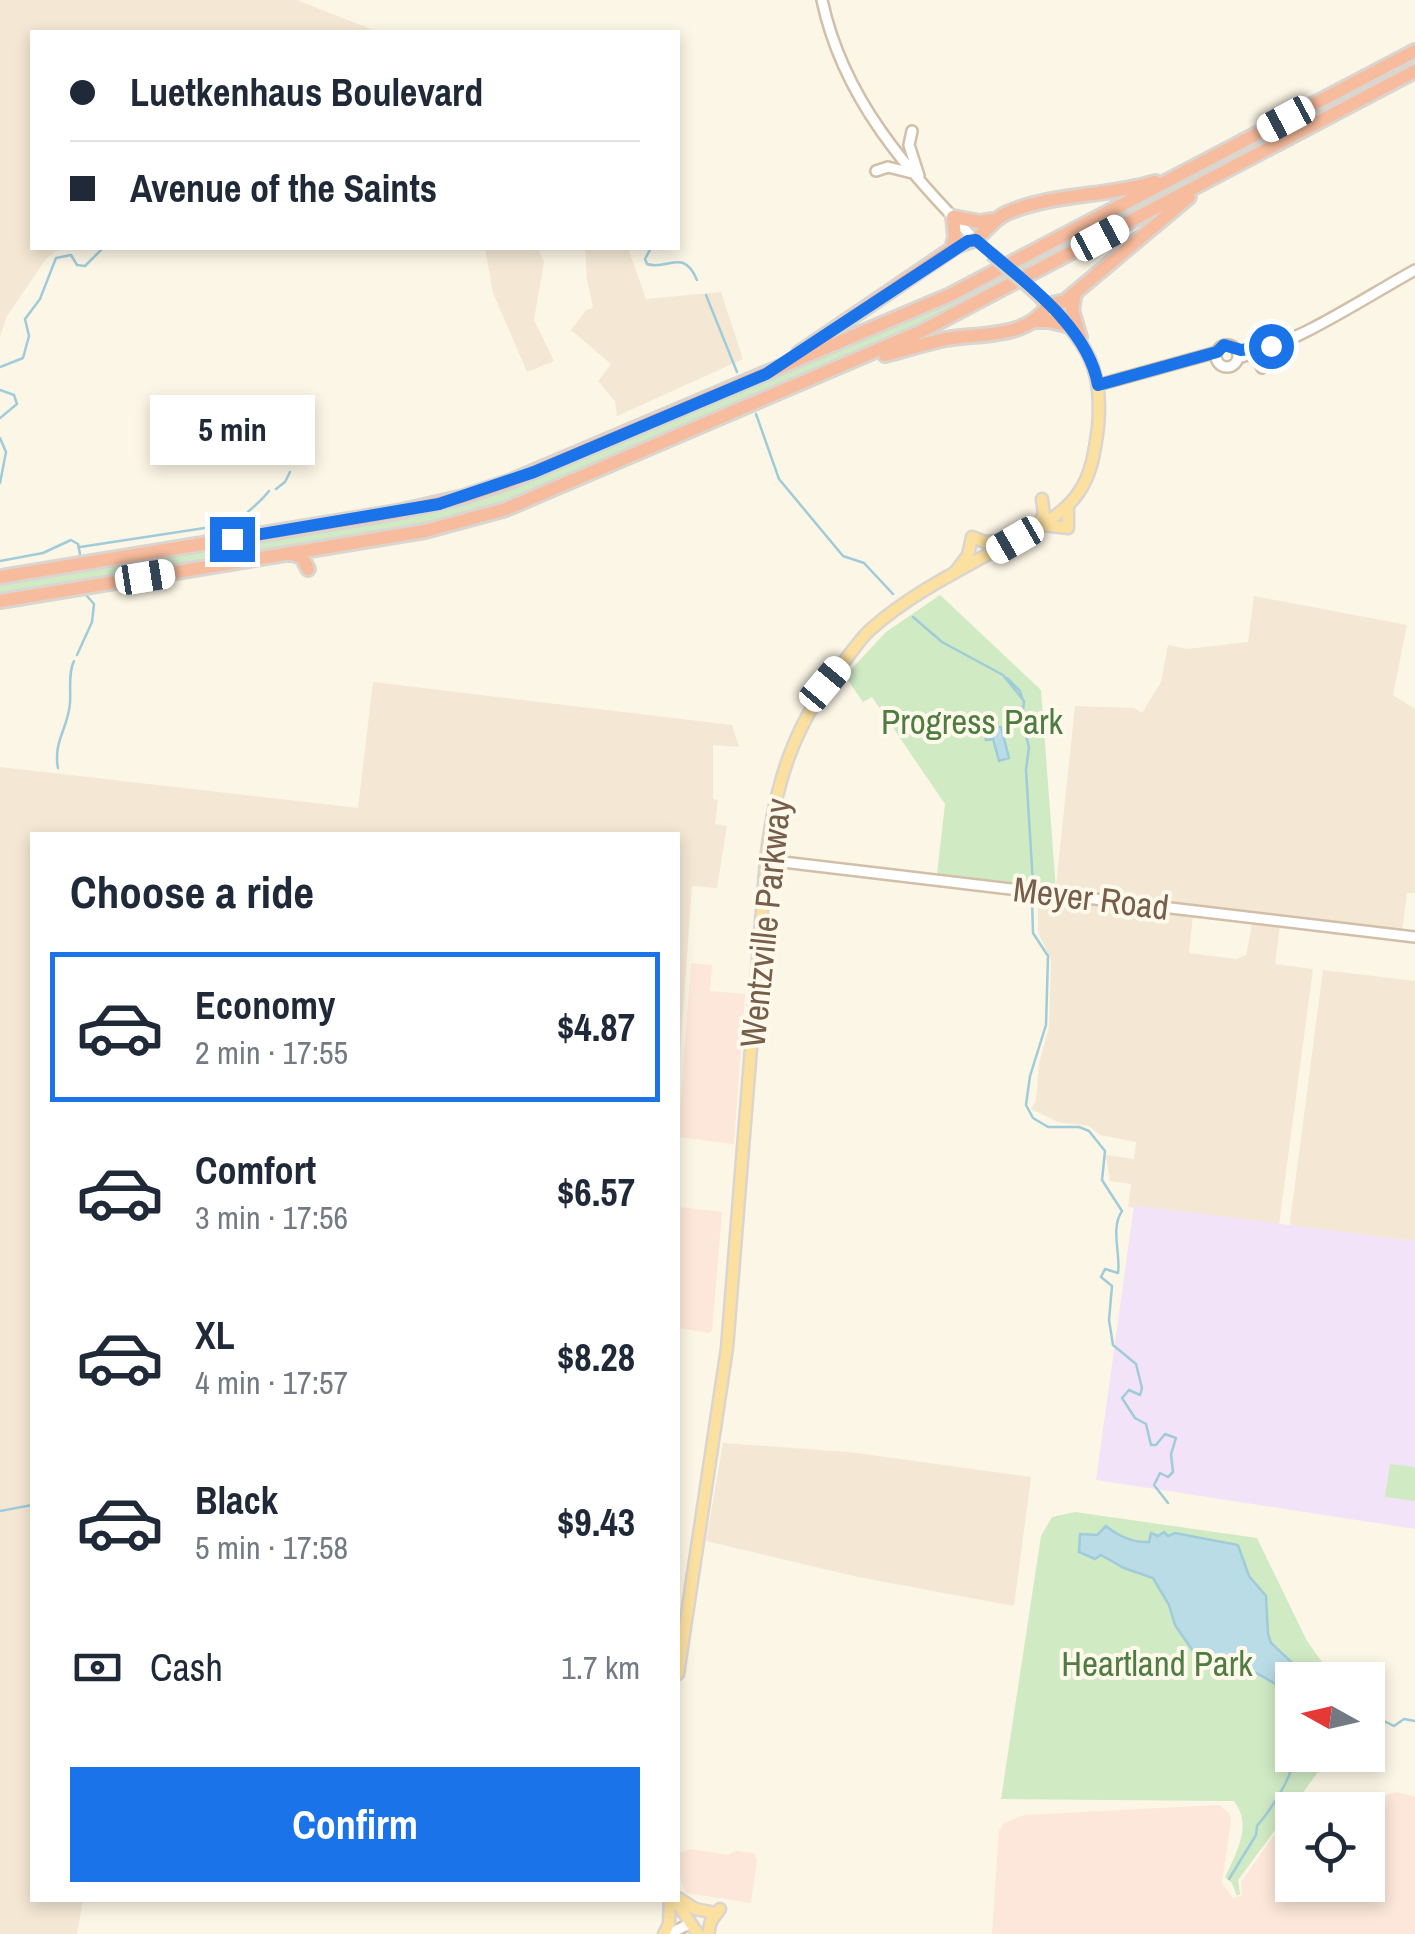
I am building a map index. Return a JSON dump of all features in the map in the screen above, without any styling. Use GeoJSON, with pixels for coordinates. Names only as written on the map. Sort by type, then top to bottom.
{"type":"FeatureCollection","features":[{"type":"Feature","properties":{"kind":"highway"},"geometry":{"type":"LineString","coordinates":[[0,577],[286,530],[297,524],[300,516],[322,525],[414,509],[487,490],[962,290],[1415,52]]}},
{"type":"Feature","properties":{"kind":"highway"},"geometry":{"type":"LineString","coordinates":[[0,600],[289,553],[302,556],[308,569],[312,557],[322,548],[450,526],[506,509],[944,320],[1415,71]]}},
{"type":"Feature","properties":{"kind":"highway"},"geometry":{"type":"LineString","coordinates":[[952,250],[953,217],[980,222],[996,219],[1042,202],[1106,194],[1181,174]]}},
{"type":"Feature","properties":{"kind":"highway"},"geometry":{"type":"LineString","coordinates":[[1031,322],[1048,305],[1059,304],[1075,294],[1218,175]]}},
{"type":"Feature","properties":{"kind":"highway"},"geometry":{"type":"LineString","coordinates":[[766,374],[952,250],[976,240],[996,219]]}},
{"type":"Feature","properties":{"kind":"highway"},"geometry":{"type":"LineString","coordinates":[[853,362],[948,338],[998,333],[1031,322],[1049,321],[1075,331],[1075,294]]}},
{"type":"Feature","properties":{"kind":"main road"},"geometry":{"type":"LineString","coordinates":[[822,0],[835,46],[875,124],[913,174],[976,240]]}},
{"type":"Feature","properties":{"kind":"main road"},"geometry":{"type":"LineString","coordinates":[[912,132],[909,145],[921,183]]}},
{"type":"Feature","properties":{"kind":"main road"},"geometry":{"type":"LineString","coordinates":[[876,171],[888,167],[913,174]]}},
{"type":"Feature","properties":{"kind":"main road","name":"Wentzville Parkway"},"geometry":{"type":"LineString","coordinates":[[680,1661],[727,1348],[766,860],[776,788],[802,723],[825,684],[869,631],[952,576],[1039,527],[1068,505],[1080,491],[1094,456],[1098,385],[1088,352],[1075,331],[976,240]]}},
{"type":"Feature","properties":{"kind":"main road"},"geometry":{"type":"LineString","coordinates":[[1218,357],[1229,366],[1237,354],[1268,348],[1302,332],[1415,270]]}},
{"type":"Feature","properties":{"kind":"main road"},"geometry":{"type":"LineString","coordinates":[[1098,385],[1218,357],[1228,345],[1237,354]]}},
{"type":"Feature","properties":{"kind":"main road"},"geometry":{"type":"LineString","coordinates":[[1262,368],[1258,361],[1268,348]]}},
{"type":"Feature","properties":{"kind":"main road"},"geometry":{"type":"LineString","coordinates":[[1042,499],[1044,515],[1039,527],[1068,528],[1068,505]]}},
{"type":"Feature","properties":{"kind":"main road"},"geometry":{"type":"LineString","coordinates":[[952,576],[968,555],[972,537],[985,542],[1015,540]]}},
{"type":"Feature","properties":{"kind":"main road","name":"Meyer Road"},"geometry":{"type":"LineString","coordinates":[[766,860],[1415,937]]}},
{"type":"Feature","properties":{"kind":"main road"},"geometry":{"type":"LineString","coordinates":[[667,1934],[673,1902]]}},
{"type":"Feature","properties":{"kind":"main road"},"geometry":{"type":"LineString","coordinates":[[676,1902],[698,1934]]}},
{"type":"Feature","properties":{"kind":"main road"},"geometry":{"type":"LineString","coordinates":[[680,1902],[695,1909],[716,1911],[708,1934]]}},
{"type":"Feature","properties":{"kind":"main road"},"geometry":{"type":"LineString","coordinates":[[667,1934],[689,1924]]}},
{"type":"Feature","properties":{"kind":"shaded area"},"geometry":{"type":"Polygon","coordinates":[[[0,0],[297,0],[373,30],[30,30],[30,250],[57,250],[46,259],[7,316],[0,337],[0,0]]]}},
{"type":"Feature","properties":{"kind":"shaded area"},"geometry":{"type":"Polygon","coordinates":[[[485,250],[539,250],[544,262],[534,320],[554,361],[527,372],[493,293],[485,250]]]}},
{"type":"Feature","properties":{"kind":"shaded area"},"geometry":{"type":"Polygon","coordinates":[[[585,250],[629,250],[646,299],[721,292],[743,359],[617,416],[615,401],[598,381],[611,364],[571,330],[586,310],[593,308],[585,250]]]}},
{"type":"Feature","properties":{"kind":"shaded area"},"geometry":{"type":"Polygon","coordinates":[[[1254,596],[1407,625],[1393,695],[1415,709],[1415,893],[1407,893],[1402,931],[1056,886],[1075,706],[1134,708],[1142,713],[1161,682],[1168,645],[1187,649],[1248,642],[1254,596]]]}},
{"type":"Feature","properties":{"kind":"shaded area"},"geometry":{"type":"Polygon","coordinates":[[[373,682],[732,725],[739,747],[713,745],[713,799],[718,800],[715,824],[727,826],[717,888],[692,886],[680,1052],[680,832],[30,832],[30,1902],[83,1902],[77,1934],[0,1934],[0,767],[358,808],[373,682]]]}},
{"type":"Feature","properties":{"kind":"shaded area"},"geometry":{"type":"Polygon","coordinates":[[[1038,895],[1193,915],[1189,953],[1236,959],[1246,955],[1252,924],[1280,926],[1275,964],[1313,969],[1279,1225],[1128,1207],[1131,1184],[1110,1181],[1106,1155],[1134,1159],[1136,1142],[1100,1135],[1089,1126],[1058,1122],[1031,1109],[1036,1101],[1039,1064],[1049,1027],[1051,960],[1038,932],[1038,895]]]}},
{"type":"Feature","properties":{"kind":"shaded area"},"geometry":{"type":"Polygon","coordinates":[[[691,963],[712,965],[710,991],[745,994],[734,1144],[680,1137],[691,963]]]}},
{"type":"Feature","properties":{"kind":"shaded area"},"geometry":{"type":"Polygon","coordinates":[[[1323,970],[1415,981],[1415,1241],[1291,1226],[1323,970]]]}},
{"type":"Feature","properties":{"kind":"shaded area"},"geometry":{"type":"Polygon","coordinates":[[[1134,1205],[1415,1241],[1415,1529],[1096,1480],[1134,1205]]]}},
{"type":"Feature","properties":{"kind":"shaded area"},"geometry":{"type":"Polygon","coordinates":[[[680,1207],[722,1212],[712,1331],[680,1328],[680,1207]]]}},
{"type":"Feature","properties":{"kind":"shaded area"},"geometry":{"type":"Polygon","coordinates":[[[723,1443],[849,1452],[1031,1477],[1014,1606],[858,1577],[706,1541],[723,1443]]]}},
{"type":"Feature","properties":{"kind":"shaded area"},"geometry":{"type":"Polygon","coordinates":[[[1397,1792],[1415,1797],[1415,1934],[992,1934],[999,1831],[1004,1823],[1024,1815],[1219,1805],[1231,1820],[1222,1883],[1233,1898],[1242,1895],[1241,1882],[1275,1834],[1275,1902],[1385,1902],[1385,1795],[1397,1792]]]}},
{"type":"Feature","properties":{"kind":"shaded area"},"geometry":{"type":"Polygon","coordinates":[[[691,1849],[728,1855],[735,1851],[754,1853],[757,1860],[751,1903],[686,1893],[681,1882],[680,1852],[691,1849]]]}},
{"type":"Feature","properties":{"kind":"green space"},"geometry":{"type":"Polygon","coordinates":[[[1415,57],[1415,68],[906,333],[505,504],[457,519],[0,597],[0,580],[439,507],[1035,258],[1415,57]]]}},
{"type":"Feature","properties":{"kind":"green space","name":"Progress Park"},"geometry":{"type":"Polygon","coordinates":[[[940,595],[1041,690],[1056,890],[937,874],[945,804],[872,697],[863,702],[845,676],[886,632],[940,595]]]}},
{"type":"Feature","properties":{"kind":"green space"},"geometry":{"type":"Polygon","coordinates":[[[1390,1464],[1415,1467],[1415,1501],[1385,1497],[1390,1464]]]}},
{"type":"Feature","properties":{"kind":"green space","name":"Heartland Park"},"geometry":{"type":"Polygon","coordinates":[[[1075,1512],[1257,1538],[1307,1641],[1322,1662],[1275,1662],[1275,1772],[1318,1772],[1303,1792],[1275,1792],[1275,1830],[1238,1880],[1237,1896],[1225,1877],[1242,1830],[1240,1810],[1234,1801],[1001,1799],[1041,1536],[1052,1517],[1075,1512]]]}},
{"type":"Feature","properties":{"kind":"water"},"geometry":{"type":"Polygon","coordinates":[[[1001,727],[1009,758],[999,761],[993,739],[986,740],[984,730],[1001,727]]]}},
{"type":"Feature","properties":{"kind":"water"},"geometry":{"type":"Polygon","coordinates":[[[1106,1526],[1138,1541],[1149,1542],[1151,1533],[1158,1536],[1164,1532],[1168,1536],[1175,1533],[1238,1545],[1249,1576],[1266,1596],[1271,1643],[1291,1662],[1275,1662],[1275,1684],[1233,1662],[1193,1651],[1175,1625],[1169,1605],[1153,1578],[1101,1555],[1095,1559],[1079,1552],[1080,1534],[1097,1535],[1106,1526]]]}},
{"type":"Feature","properties":{"kind":"waterway"},"geometry":{"type":"LineString","coordinates":[[0,367],[23,358],[29,336],[25,319],[40,299],[56,258],[71,255],[77,265],[85,266],[101,250]]}},
{"type":"Feature","properties":{"kind":"waterway"},"geometry":{"type":"LineString","coordinates":[[650,250],[647,264],[681,262],[697,280]]}},
{"type":"Feature","properties":{"kind":"waterway"},"geometry":{"type":"LineString","coordinates":[[706,295],[737,372]]}},
{"type":"Feature","properties":{"kind":"waterway"},"geometry":{"type":"LineString","coordinates":[[0,390],[14,395],[17,404],[0,418]]}},
{"type":"Feature","properties":{"kind":"waterway"},"geometry":{"type":"LineString","coordinates":[[756,414],[779,479],[843,556],[864,563],[893,594]]}},
{"type":"Feature","properties":{"kind":"waterway"},"geometry":{"type":"LineString","coordinates":[[0,438],[6,452],[0,483]]}},
{"type":"Feature","properties":{"kind":"waterway"},"geometry":{"type":"LineString","coordinates":[[276,489],[290,472]]}},
{"type":"Feature","properties":{"kind":"waterway"},"geometry":{"type":"LineString","coordinates":[[80,547],[231,524],[269,491]]}},
{"type":"Feature","properties":{"kind":"waterway"},"geometry":{"type":"LineString","coordinates":[[0,561],[43,553],[71,540],[78,544],[80,554]]}},
{"type":"Feature","properties":{"kind":"waterway"},"geometry":{"type":"LineString","coordinates":[[77,655],[92,622],[94,604],[87,596]]}},
{"type":"Feature","properties":{"kind":"waterway"},"geometry":{"type":"LineString","coordinates":[[913,617],[942,642],[1003,675],[1024,701],[1033,884]]}},
{"type":"Feature","properties":{"kind":"waterway"},"geometry":{"type":"LineString","coordinates":[[58,768],[57,750],[69,712],[74,661]]}},
{"type":"Feature","properties":{"kind":"waterway"},"geometry":{"type":"LineString","coordinates":[[1007,678],[1022,698]]}},
{"type":"Feature","properties":{"kind":"waterway"},"geometry":{"type":"LineString","coordinates":[[1032,897],[1033,933],[1048,956],[1046,1025],[1030,1076],[1026,1105],[1033,1118],[1048,1127],[1079,1127],[1089,1131],[1105,1151],[1102,1180],[1122,1211],[1117,1226],[1118,1273],[1105,1269],[1101,1277],[1112,1286],[1109,1320],[1113,1345],[1136,1364],[1142,1388],[1140,1395],[1129,1390],[1122,1398],[1135,1418],[1146,1424],[1151,1445],[1156,1445],[1165,1434],[1176,1438],[1171,1454],[1173,1472],[1168,1477],[1160,1473],[1154,1485],[1168,1503]]}},
{"type":"Feature","properties":{"kind":"waterway"},"geometry":{"type":"LineString","coordinates":[[0,1511],[30,1505]]}},
{"type":"Feature","properties":{"kind":"waterway"},"geometry":{"type":"LineString","coordinates":[[1385,1722],[1394,1726],[1404,1719],[1415,1721]]}},
{"type":"Feature","properties":{"kind":"waterway"},"geometry":{"type":"LineString","coordinates":[[1229,1879],[1290,1772]]}},
{"type":"Feature","properties":{"kind":"route"},"geometry":{"type":"LineString","coordinates":[[232,539],[439,504],[534,472],[766,374],[968,241],[976,240],[1074,330],[1088,352],[1098,385],[1217,352],[1224,345],[1236,350],[1271,346]]}}]}
